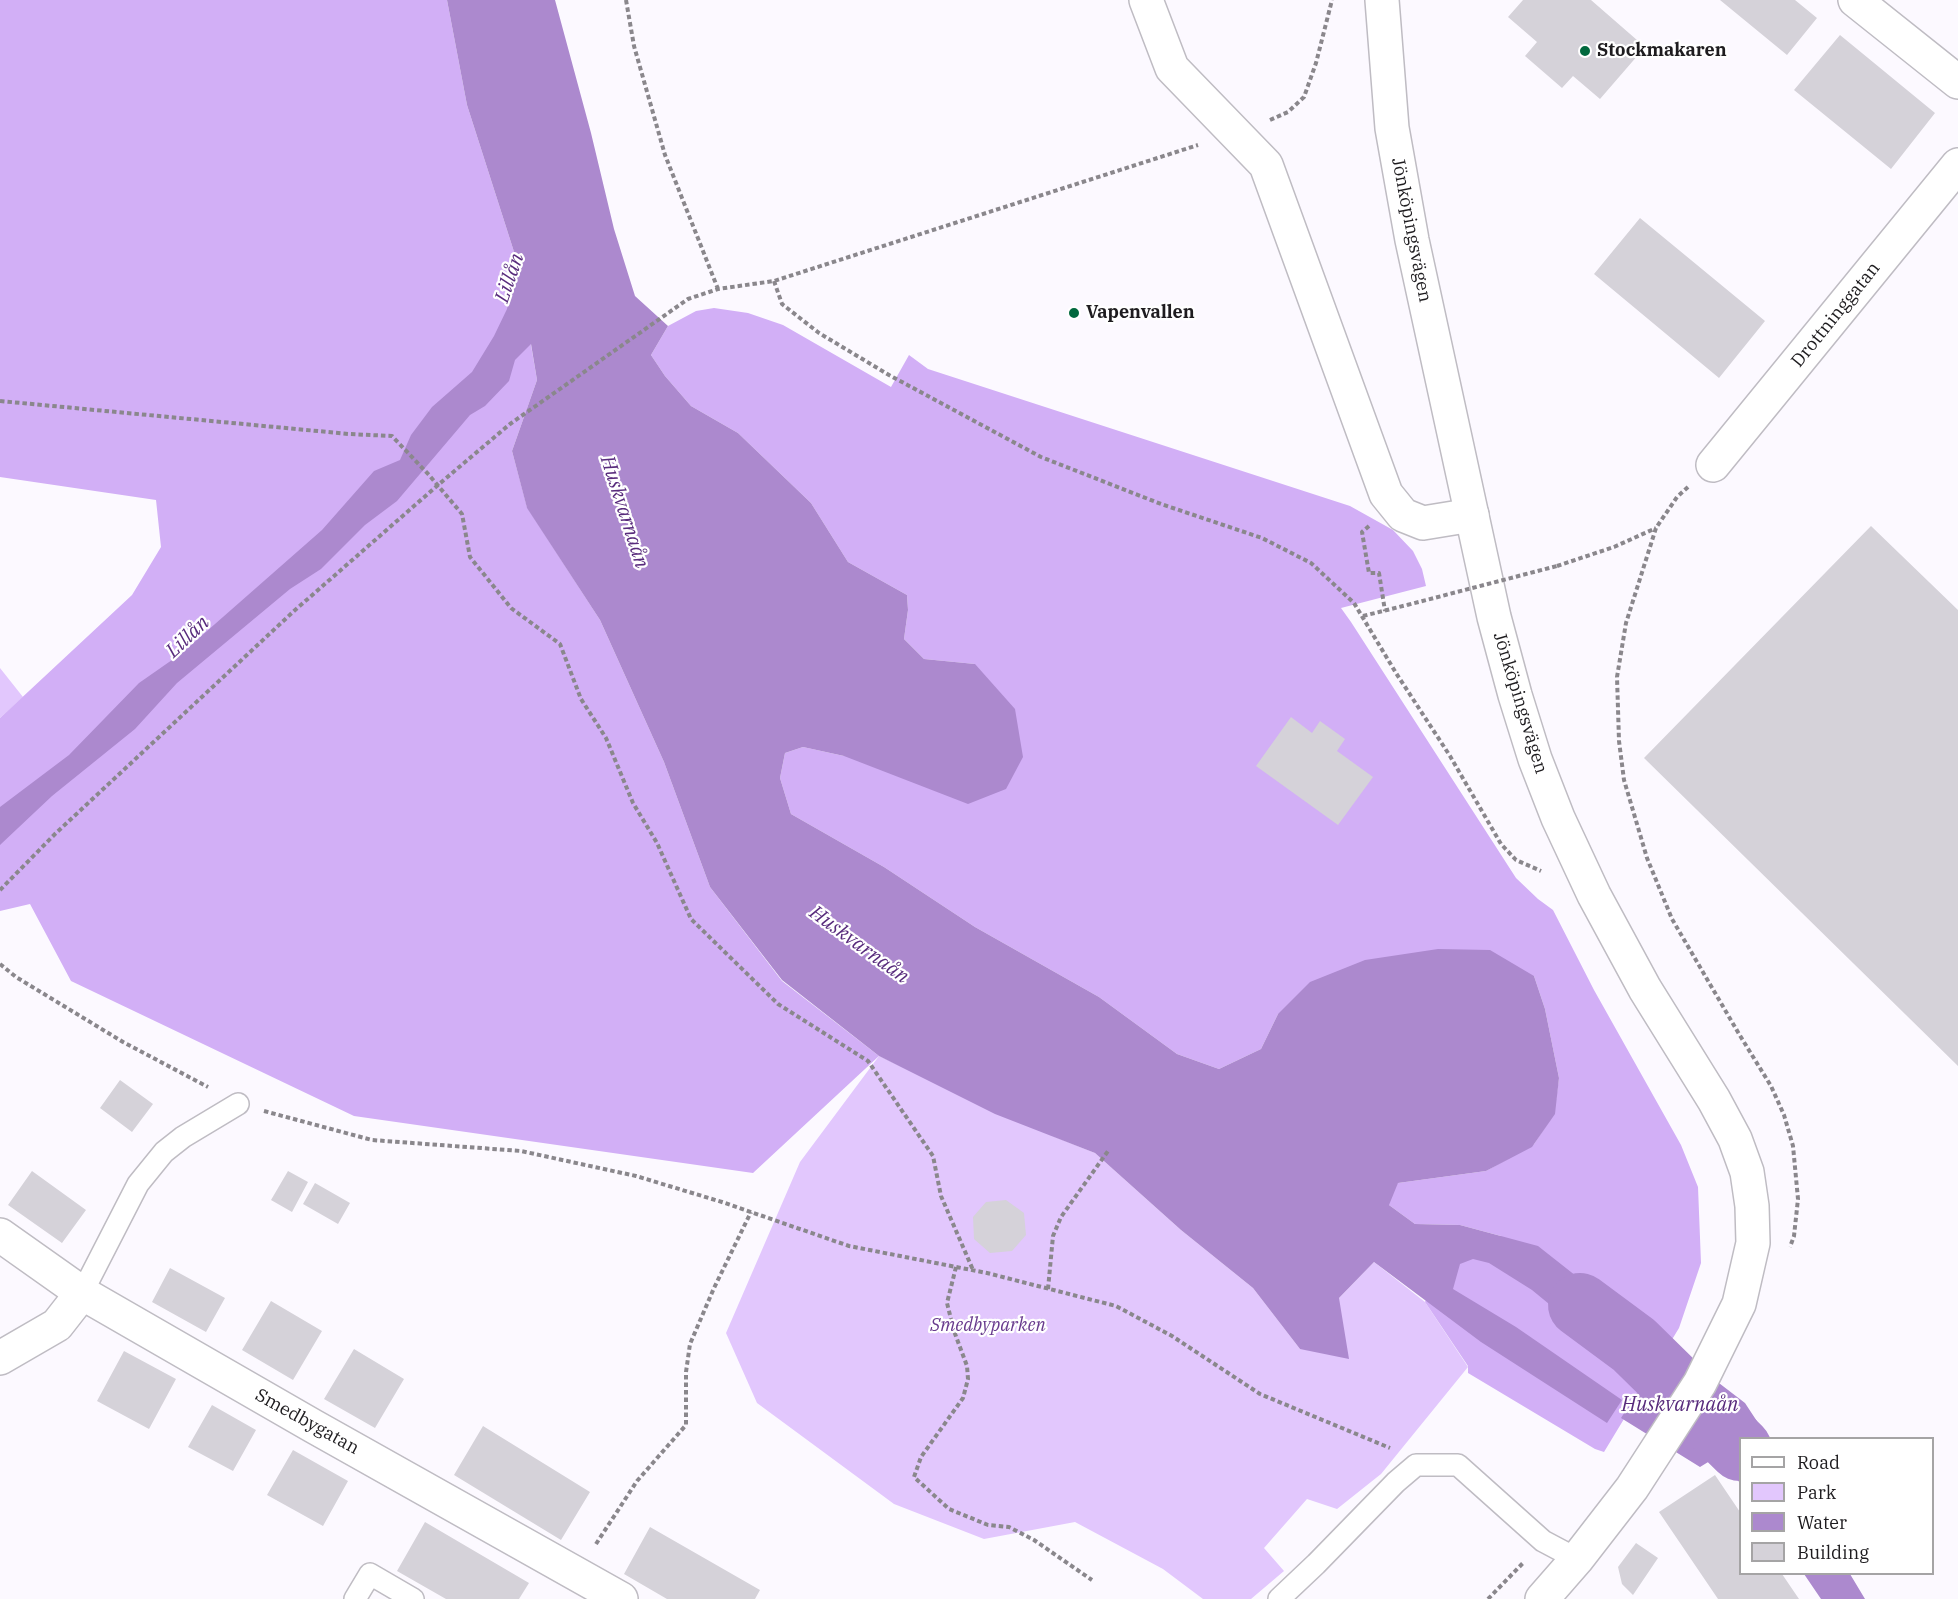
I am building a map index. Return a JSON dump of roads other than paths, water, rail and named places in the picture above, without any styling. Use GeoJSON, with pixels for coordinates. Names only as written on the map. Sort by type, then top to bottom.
{"type":"FeatureCollection","features":[{"type":"Feature","properties":{"kind":"street"},"geometry":{"type":"LineString","coordinates":[[1146,0],[1172,68],[1266,165],[1386,494],[1403,515],[1423,523],[1472,515]]}},
{"type":"Feature","properties":{"kind":"street","name":"Jönköpingsvägen"},"geometry":{"type":"LineString","coordinates":[[1382,0],[1394,140],[1412,240],[1494,617],[1515,695],[1535,759],[1558,818],[1594,895],[1645,989],[1714,1100],[1735,1139],[1747,1172],[1752,1206],[1753,1243],[1739,1304],[1700,1383],[1632,1488],[1577,1559],[1542,1599]]}},
{"type":"Feature","properties":{"kind":"street"},"geometry":{"type":"LineString","coordinates":[[1855,0],[1958,82]]}},
{"type":"Feature","properties":{"kind":"street","name":"Drottninggatan"},"geometry":{"type":"LineString","coordinates":[[1713,465],[1958,165]]}},
{"type":"Feature","properties":{"kind":"street","name":"Smedbygatan"},"geometry":{"type":"LineString","coordinates":[[0,1235],[82,1293],[621,1599]]}},
{"type":"Feature","properties":{"kind":"street"},"geometry":{"type":"LineString","coordinates":[[0,1358],[57,1325],[82,1293]]}},
{"type":"Feature","properties":{"kind":"lane"},"geometry":{"type":"LineString","coordinates":[[82,1293],[138,1184],[164,1152],[183,1137],[238,1104]]}},
{"type":"Feature","properties":{"kind":"lane"},"geometry":{"type":"LineString","coordinates":[[1279,1599],[1396,1482],[1416,1465],[1458,1465],[1543,1541],[1577,1559]]}},
{"type":"Feature","properties":{"kind":"lane"},"geometry":{"type":"LineString","coordinates":[[355,1599],[370,1574],[413,1599]]}},
{"type":"Feature","properties":{"kind":"water"},"geometry":{"type":"Polygon","coordinates":[[[447,0],[555,0],[614,229],[635,296],[668,326],[651,355],[665,376],[691,406],[738,433],[811,503],[848,562],[907,595],[908,610],[904,639],[924,659],[975,664],[1015,709],[1023,757],[1006,789],[968,804],[844,756],[803,747],[785,753],[780,778],[791,814],[884,867],[975,927],[1099,997],[1177,1054],[1219,1069],[1261,1049],[1278,1014],[1310,982],[1365,960],[1438,949],[1490,950],[1534,976],[1545,1009],[1559,1078],[1555,1114],[1532,1147],[1486,1171],[1398,1183],[1389,1205],[1415,1224],[1460,1225],[1538,1246],[1661,1343],[1638,1377],[1532,1290],[1489,1263],[1473,1259],[1460,1264],[1453,1289],[1516,1327],[1622,1400],[1607,1423],[1481,1342],[1374,1262],[1339,1298],[1349,1359],[1300,1349],[1253,1288],[1181,1230],[1095,1153],[995,1114],[879,1056],[782,980],[710,887],[664,762],[600,620],[527,508],[512,451],[537,380],[531,344],[515,360],[509,381],[485,406],[470,415],[397,501],[365,525],[321,569],[290,589],[177,683],[135,729],[52,796],[0,845],[0,807],[69,755],[139,683],[182,653],[322,530],[374,471],[400,460],[411,435],[432,407],[472,372],[494,336],[507,309],[517,265],[467,105],[447,0]]]}},
{"type":"Feature","properties":{"kind":"water","name":"Huskvarnaån"},"geometry":{"type":"Polygon","coordinates":[[[1668,1344],[1745,1403],[1767,1437],[1739,1437],[1739,1482],[1718,1456],[1700,1467],[1621,1418],[1668,1344]]]}},
{"type":"Feature","properties":{"kind":"water"},"geometry":{"type":"Polygon","coordinates":[[[1805,1575],[1851,1575],[1865,1599],[1821,1599],[1805,1575]]]}},
{"type":"Feature","properties":{"kind":"waterway","name":"Huskvarnaån"},"geometry":{"type":"LineString","coordinates":[[1580,1305],[1634,1345],[1739,1448]]}},
{"type":"Feature","properties":{"kind":"place","name":"Stockmakaren"},"geometry":{"type":"Point","coordinates":[1585,51]}},
{"type":"Feature","properties":{"kind":"place","name":"Vapenvallen"},"geometry":{"type":"Point","coordinates":[1074,313]}},
{"type":"Feature","properties":{"kind":"water label","name":"Lillån"},"geometry":{"type":"Point","coordinates":[510,278]}},
{"type":"Feature","properties":{"kind":"water label","name":"Lillån"},"geometry":{"type":"Point","coordinates":[188,637]}},
{"type":"Feature","properties":{"kind":"park label","name":"Smedbyparken"},"geometry":{"type":"Point","coordinates":[988,1326]}}]}
